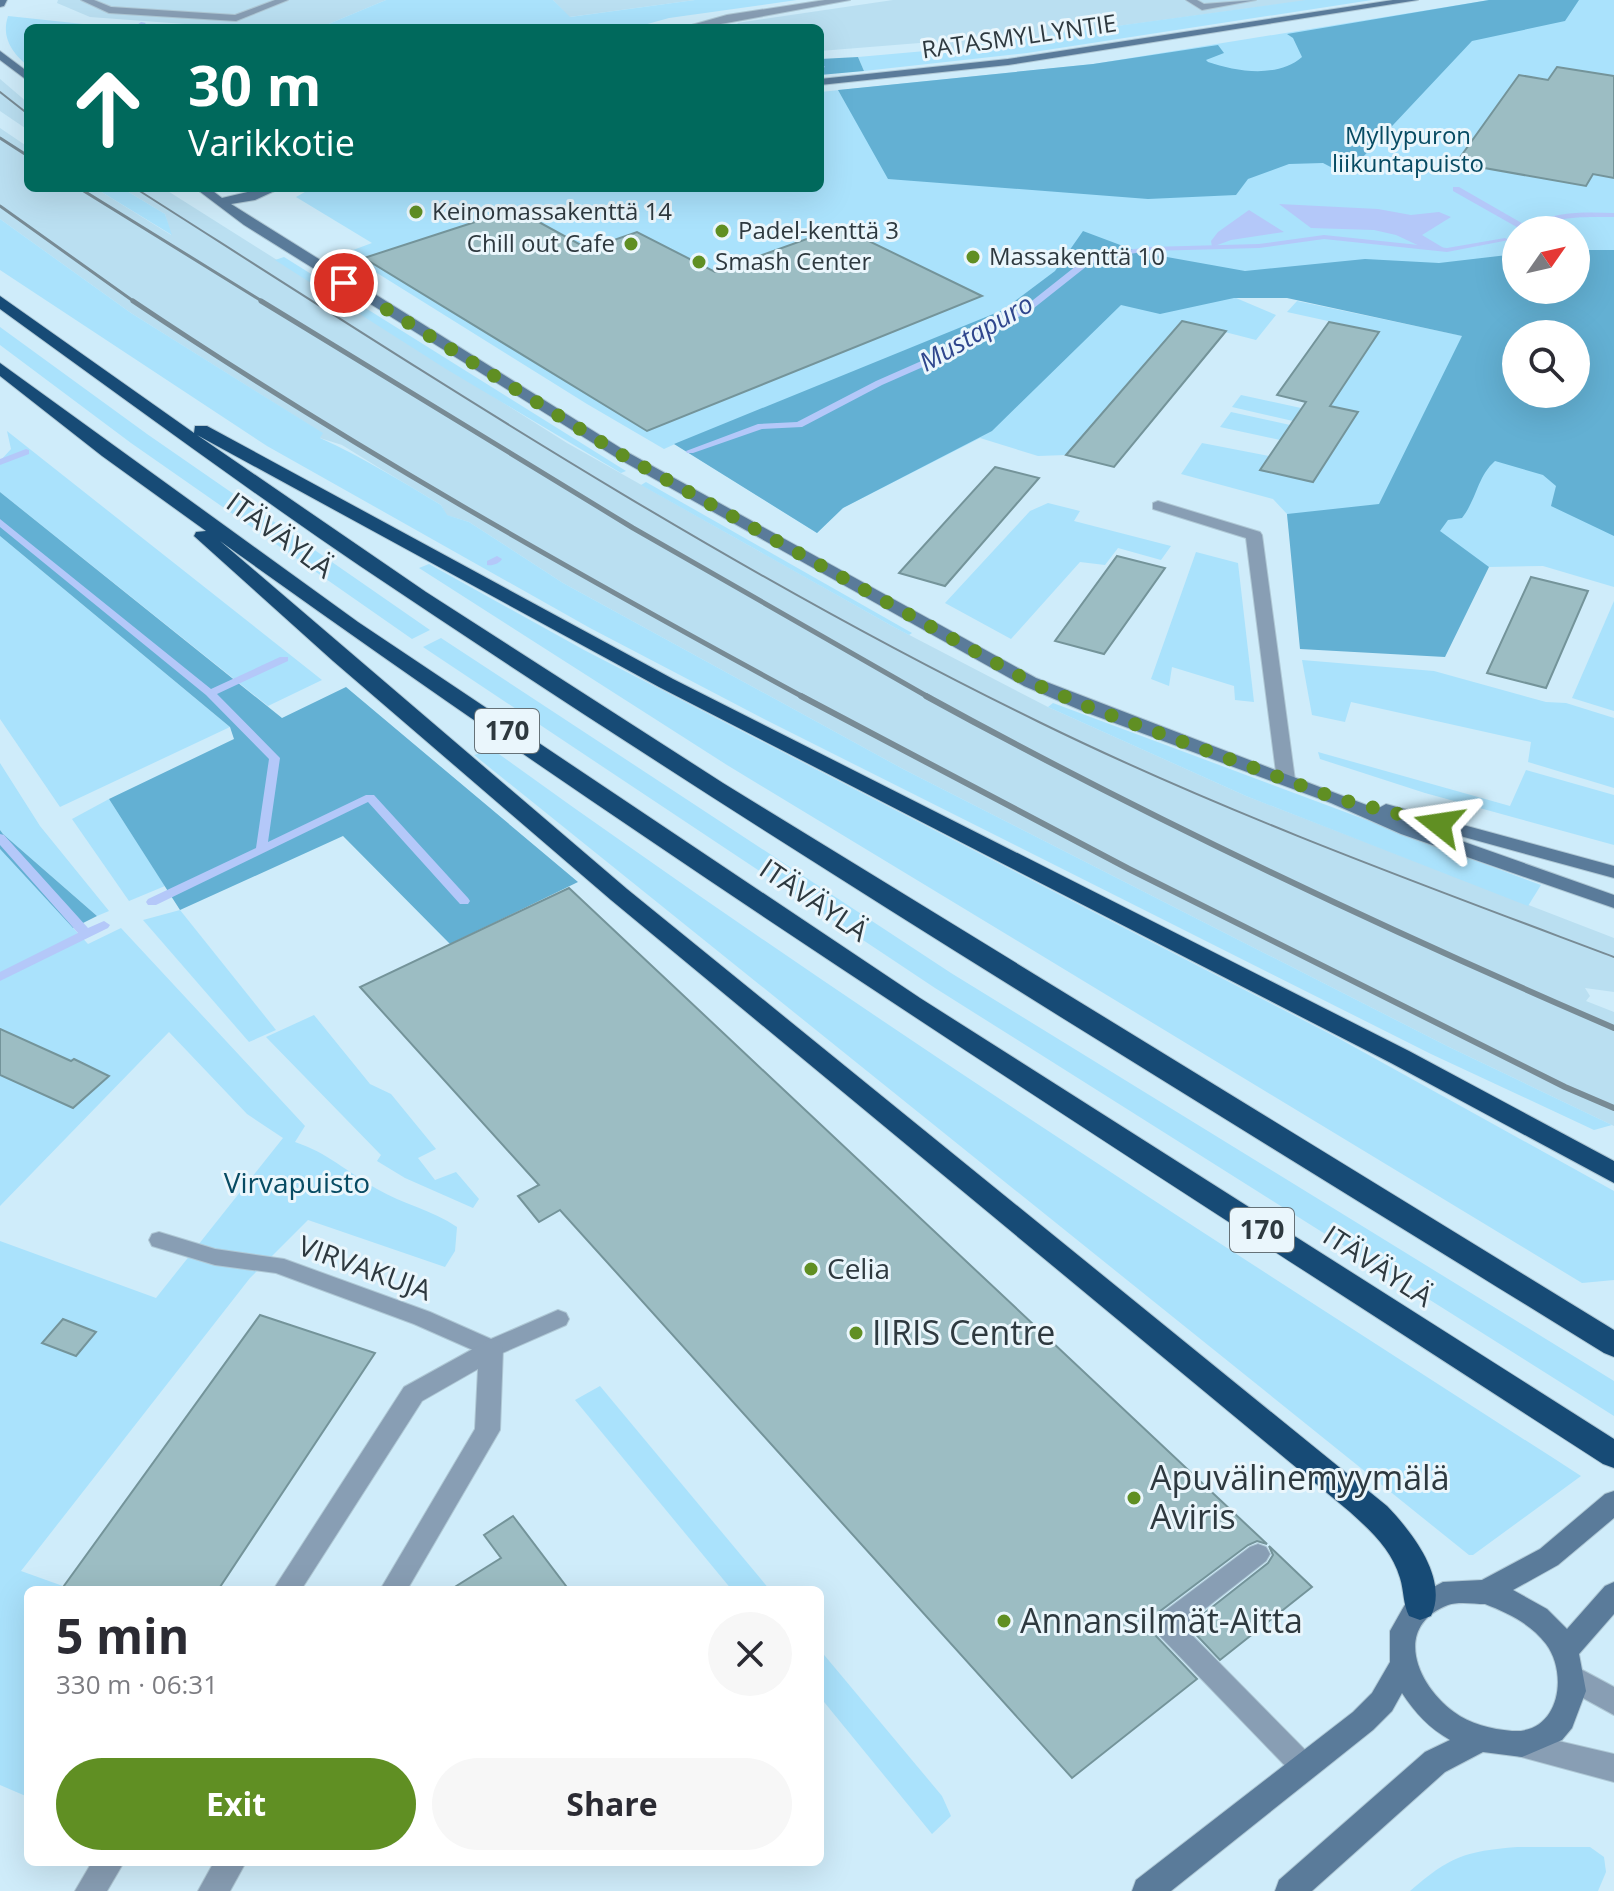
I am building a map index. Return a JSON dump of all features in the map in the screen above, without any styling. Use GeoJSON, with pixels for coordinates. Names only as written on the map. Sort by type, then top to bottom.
{"type":"FeatureCollection","features":[{"type":"Feature","properties":{"kind":"highway","name":"ITÄVÄYLÄ"},"geometry":{"type":"LineString","coordinates":[[0,301],[275,498],[500,648],[985,958],[1614,1345]]}},
{"type":"Feature","properties":{"kind":"highway","name":"ITÄVÄYLÄ"},"geometry":{"type":"LineString","coordinates":[[0,368],[108,452],[351,626],[884,987],[1614,1455]]}},
{"type":"Feature","properties":{"kind":"highway"},"geometry":{"type":"LineString","coordinates":[[114,384],[666,683],[1400,1057],[1614,1173]]}},
{"type":"Feature","properties":{"kind":"highway"},"geometry":{"type":"LineString","coordinates":[[108,452],[321,642],[683,947],[1328,1474],[1407,1549],[1420,1583],[1420,1606]]}},
{"type":"Feature","properties":{"kind":"main road","name":"RATASMYLLYNTIE"},"geometry":{"type":"LineString","coordinates":[[824,82],[1008,62],[1413,0]]}},
{"type":"Feature","properties":{"kind":"main road"},"geometry":{"type":"LineString","coordinates":[[0,54],[24,75]]}},
{"type":"Feature","properties":{"kind":"main road"},"geometry":{"type":"LineString","coordinates":[[206,192],[622,455],[980,656],[1091,708],[1338,799],[1408,830],[1614,902]]}},
{"type":"Feature","properties":{"kind":"main road"},"geometry":{"type":"LineString","coordinates":[[218,202],[237,192]]}},
{"type":"Feature","properties":{"kind":"main road"},"geometry":{"type":"LineString","coordinates":[[218,202],[264,192]]}},
{"type":"Feature","properties":{"kind":"main road"},"geometry":{"type":"LineString","coordinates":[[1338,799],[1614,872]]}},
{"type":"Feature","properties":{"kind":"main road"},"geometry":{"type":"LineString","coordinates":[[1485,1592],[1549,1557],[1614,1502]]}},
{"type":"Feature","properties":{"kind":"main road"},"geometry":{"type":"LineString","coordinates":[[1485,1592],[1518,1604],[1546,1625],[1569,1664],[1570,1706],[1551,1733],[1520,1745],[1477,1741],[1443,1724],[1418,1699],[1402,1666],[1402,1634],[1420,1606],[1446,1593],[1485,1592]]}},
{"type":"Feature","properties":{"kind":"main road"},"geometry":{"type":"LineString","coordinates":[[1569,1664],[1613,1595]]}},
{"type":"Feature","properties":{"kind":"main road"},"geometry":{"type":"LineString","coordinates":[[1147,1891],[1363,1721],[1382,1702],[1402,1666]]}},
{"type":"Feature","properties":{"kind":"main road"},"geometry":{"type":"LineString","coordinates":[[1290,1891],[1435,1762],[1477,1741]]}},
{"type":"Feature","properties":{"kind":"street"},"geometry":{"type":"LineString","coordinates":[[702,24],[845,0]]}},
{"type":"Feature","properties":{"kind":"street"},"geometry":{"type":"LineString","coordinates":[[1158,506],[1254,535],[1286,780]]}},
{"type":"Feature","properties":{"kind":"street"},"geometry":{"type":"LineString","coordinates":[[289,1586],[413,1394],[491,1349]]}},
{"type":"Feature","properties":{"kind":"street"},"geometry":{"type":"LineString","coordinates":[[395,1586],[487,1430],[491,1349]]}},
{"type":"Feature","properties":{"kind":"street"},"geometry":{"type":"LineString","coordinates":[[1569,1664],[1614,1702]]}},
{"type":"Feature","properties":{"kind":"street"},"geometry":{"type":"LineString","coordinates":[[1520,1745],[1614,1768]]}},
{"type":"Feature","properties":{"kind":"street"},"geometry":{"type":"LineString","coordinates":[[90,1891],[106,1866]]}},
{"type":"Feature","properties":{"kind":"street"},"geometry":{"type":"LineString","coordinates":[[213,1891],[229,1866]]}},
{"type":"Feature","properties":{"kind":"lane"},"geometry":{"type":"LineString","coordinates":[[86,0],[109,10],[236,18],[283,0]]}},
{"type":"Feature","properties":{"kind":"lane"},"geometry":{"type":"LineString","coordinates":[[1191,0],[1202,7],[1251,0]]}},
{"type":"Feature","properties":{"kind":"lane","name":"VIRVAKUJA"},"geometry":{"type":"LineString","coordinates":[[159,1240],[215,1257],[277,1265],[422,1318],[491,1349]]}},
{"type":"Feature","properties":{"kind":"lane"},"geometry":{"type":"LineString","coordinates":[[491,1349],[558,1319]]}},
{"type":"Feature","properties":{"kind":"lane"},"geometry":{"type":"LineString","coordinates":[[1258,1554],[1166,1625],[1304,1767]]}},
{"type":"Feature","properties":{"kind":"shaded area"},"geometry":{"type":"Polygon","coordinates":[[[58,0],[386,0],[329,24],[185,24],[90,17],[57,3],[58,0]]]}},
{"type":"Feature","properties":{"kind":"shaded area"},"geometry":{"type":"Polygon","coordinates":[[[553,0],[695,0],[569,17],[553,0]]]}},
{"type":"Feature","properties":{"kind":"shaded area"},"geometry":{"type":"Polygon","coordinates":[[[893,0],[1311,0],[948,49],[932,42],[824,51],[824,24],[737,23],[893,0]]]}},
{"type":"Feature","properties":{"kind":"shaded area"},"geometry":{"type":"Polygon","coordinates":[[[1489,0],[1579,0],[1565,21],[1472,41],[1346,175],[1323,163],[1289,164],[1248,179],[1236,195],[1148,199],[888,179],[838,90],[1093,64],[1218,45],[1224,53],[1206,60],[1208,62],[1244,70],[1269,70],[1292,64],[1302,57],[1293,38],[1287,34],[1489,0]]]}},
{"type":"Feature","properties":{"kind":"shaded area"},"geometry":{"type":"Polygon","coordinates":[[[858,57],[864,71],[824,75],[824,59],[858,57]]]}},
{"type":"Feature","properties":{"kind":"shaded area"},"geometry":{"type":"Polygon","coordinates":[[[0,79],[24,100],[24,127],[0,111],[0,79]]]}},
{"type":"Feature","properties":{"kind":"shaded area"},"geometry":{"type":"Polygon","coordinates":[[[0,128],[24,144],[24,192],[101,192],[171,235],[165,214],[129,192],[169,192],[567,443],[892,626],[1048,707],[1246,796],[1614,938],[1614,992],[1585,988],[1590,996],[1586,1001],[1614,1012],[1614,1126],[1449,1047],[903,769],[563,583],[469,522],[446,515],[441,505],[342,445],[320,438],[322,433],[131,313],[0,219],[0,128]]]}},
{"type":"Feature","properties":{"kind":"shaded area"},"geometry":{"type":"Polygon","coordinates":[[[1279,204],[1378,209],[1411,215],[1439,212],[1451,217],[1422,235],[1447,250],[1426,249],[1396,235],[1374,230],[1311,228],[1279,204]]]}},
{"type":"Feature","properties":{"kind":"shaded area"},"geometry":{"type":"Polygon","coordinates":[[[1249,210],[1284,232],[1231,240],[1212,247],[1211,241],[1218,232],[1249,210]]]}},
{"type":"Feature","properties":{"kind":"shaded area"},"geometry":{"type":"Polygon","coordinates":[[[1083,231],[1139,252],[1245,271],[1365,259],[1439,263],[1502,256],[1502,304],[1590,304],[1590,250],[1614,250],[1614,536],[1551,506],[1556,486],[1543,475],[1495,461],[1484,474],[1462,518],[1448,520],[1440,531],[1489,567],[1445,657],[1300,649],[1287,514],[1379,504],[1462,336],[1287,298],[1234,298],[1160,314],[1121,305],[992,431],[843,508],[817,533],[674,444],[1003,310],[1055,271],[1083,231]]]}},
{"type":"Feature","properties":{"kind":"shaded area"},"geometry":{"type":"Polygon","coordinates":[[[0,492],[282,718],[346,687],[578,882],[450,944],[343,836],[180,910],[109,799],[234,739],[230,727],[0,536],[0,492]]]}},
{"type":"Feature","properties":{"kind":"shaded area"},"geometry":{"type":"Polygon","coordinates":[[[0,830],[97,916],[73,928],[0,849],[0,830]]]}},
{"type":"Feature","properties":{"kind":"green space"},"geometry":{"type":"Polygon","coordinates":[[[386,0],[553,0],[570,17],[695,0],[797,0],[669,18],[647,24],[329,24],[386,0]]]}},
{"type":"Feature","properties":{"kind":"green space"},"geometry":{"type":"Polygon","coordinates":[[[1306,0],[1372,0],[1027,53],[864,71],[858,57],[948,49],[1306,0]]]}},
{"type":"Feature","properties":{"kind":"green space","name":"Myllypuron liikuntapuisto"},"geometry":{"type":"Polygon","coordinates":[[[1489,0],[1614,0],[1614,250],[1590,251],[1590,216],[1502,216],[1502,269],[1287,298],[1236,298],[1276,315],[1256,340],[1182,321],[1066,455],[1038,456],[980,438],[843,508],[817,533],[675,444],[664,449],[587,404],[345,253],[372,243],[296,197],[305,192],[824,192],[824,92],[1093,64],[1489,0]]]}},
{"type":"Feature","properties":{"kind":"green space"},"geometry":{"type":"Polygon","coordinates":[[[8,16],[83,24],[24,24],[24,62],[9,44],[8,16]]]}},
{"type":"Feature","properties":{"kind":"green space"},"geometry":{"type":"Polygon","coordinates":[[[102,192],[129,192],[165,214],[172,235],[102,192]]]}},
{"type":"Feature","properties":{"kind":"green space"},"geometry":{"type":"Polygon","coordinates":[[[0,219],[131,313],[323,433],[320,438],[411,487],[441,505],[447,515],[469,522],[563,583],[903,769],[1449,1047],[1612,1125],[1594,1130],[1431,1054],[766,720],[590,628],[267,446],[0,270],[0,219]]]}},
{"type":"Feature","properties":{"kind":"green space"},"geometry":{"type":"Polygon","coordinates":[[[284,257],[626,471],[621,473],[446,369],[275,260],[284,257]]]}},
{"type":"Feature","properties":{"kind":"green space"},"geometry":{"type":"Polygon","coordinates":[[[1297,301],[1463,336],[1502,334],[1502,408],[1590,408],[1590,331],[1614,330],[1614,587],[1543,566],[1489,567],[1296,587],[1287,514],[1273,499],[1181,474],[1202,443],[1269,456],[1260,470],[1313,482],[1357,412],[1330,406],[1378,332],[1287,312],[1297,301]]]}},
{"type":"Feature","properties":{"kind":"green space"},"geometry":{"type":"Polygon","coordinates":[[[0,327],[147,434],[430,630],[412,639],[131,443],[0,345],[0,327]]]}},
{"type":"Feature","properties":{"kind":"green space"},"geometry":{"type":"Polygon","coordinates":[[[1241,395],[1301,408],[1293,421],[1232,407],[1241,395]]]}},
{"type":"Feature","properties":{"kind":"green space"},"geometry":{"type":"Polygon","coordinates":[[[1231,412],[1290,425],[1280,440],[1220,427],[1231,412]]]}},
{"type":"Feature","properties":{"kind":"green space"},"geometry":{"type":"Polygon","coordinates":[[[7,431],[322,680],[268,706],[0,492],[0,461],[11,449],[7,431]]]}},
{"type":"Feature","properties":{"kind":"green space"},"geometry":{"type":"Polygon","coordinates":[[[646,482],[912,633],[909,635],[892,626],[641,485],[646,482]]]}},
{"type":"Feature","properties":{"kind":"green space"},"geometry":{"type":"Polygon","coordinates":[[[1048,503],[1080,511],[1074,521],[1171,546],[1161,560],[1118,548],[1105,565],[1080,562],[1011,639],[945,603],[1030,511],[1048,503]]]}},
{"type":"Feature","properties":{"kind":"green space"},"geometry":{"type":"Polygon","coordinates":[[[0,536],[230,727],[60,807],[0,719],[0,536]]]}},
{"type":"Feature","properties":{"kind":"green space"},"geometry":{"type":"Polygon","coordinates":[[[1196,552],[1238,563],[1254,702],[1235,700],[1234,686],[1172,667],[1169,686],[1151,679],[1196,552]]]}},
{"type":"Feature","properties":{"kind":"green space"},"geometry":{"type":"Polygon","coordinates":[[[429,564],[584,650],[1338,1038],[1614,1191],[1614,1280],[1582,1283],[727,765],[419,568],[429,564]]]}},
{"type":"Feature","properties":{"kind":"green space"},"geometry":{"type":"Polygon","coordinates":[[[1614,601],[1614,711],[1572,698],[1614,601]]]}},
{"type":"Feature","properties":{"kind":"green space"},"geometry":{"type":"Polygon","coordinates":[[[441,638],[951,973],[1614,1381],[1614,1416],[935,988],[423,647],[441,638]]]}},
{"type":"Feature","properties":{"kind":"green space"},"geometry":{"type":"Polygon","coordinates":[[[1302,660],[1434,671],[1614,718],[1614,788],[1528,762],[1531,742],[1351,702],[1345,722],[1312,715],[1302,660]]]}},
{"type":"Feature","properties":{"kind":"green space"},"geometry":{"type":"Polygon","coordinates":[[[1053,703],[1541,885],[1528,906],[1246,796],[1048,707],[1053,703]]]}},
{"type":"Feature","properties":{"kind":"green space"},"geometry":{"type":"Polygon","coordinates":[[[492,749],[895,1029],[1168,1210],[1581,1476],[1469,1555],[474,755],[492,749]]]}},
{"type":"Feature","properties":{"kind":"green space"},"geometry":{"type":"Polygon","coordinates":[[[1318,752],[1510,806],[1526,770],[1614,795],[1614,845],[1425,793],[1320,759],[1318,752]]]}},
{"type":"Feature","properties":{"kind":"green space"},"geometry":{"type":"Polygon","coordinates":[[[0,763],[40,826],[109,911],[97,916],[0,830],[0,763]]]}},
{"type":"Feature","properties":{"kind":"green space"},"geometry":{"type":"Polygon","coordinates":[[[109,799],[165,886],[129,901],[72,819],[109,799]]]}},
{"type":"Feature","properties":{"kind":"green space","name":"Virvapuisto"},"geometry":{"type":"Polygon","coordinates":[[[0,849],[88,944],[121,928],[305,1126],[295,1142],[328,1157],[366,1183],[457,1227],[455,1251],[445,1267],[308,1220],[250,1278],[21,1571],[63,1586],[24,1586],[24,1795],[0,1785],[0,1241],[156,1298],[283,1138],[247,1114],[169,1032],[0,1206],[0,849]]]}},
{"type":"Feature","properties":{"kind":"green space"},"geometry":{"type":"Polygon","coordinates":[[[180,910],[276,1030],[249,1042],[143,920],[180,910]]]}},
{"type":"Feature","properties":{"kind":"green space"},"geometry":{"type":"Polygon","coordinates":[[[314,1015],[370,1084],[391,1094],[436,1149],[418,1158],[435,1180],[456,1172],[479,1199],[473,1208],[405,1178],[377,1161],[381,1155],[266,1037],[314,1015]]]}},
{"type":"Feature","properties":{"kind":"green space"},"geometry":{"type":"Polygon","coordinates":[[[600,1386],[767,1586],[729,1586],[575,1400],[600,1386]]]}},
{"type":"Feature","properties":{"kind":"green space"},"geometry":{"type":"Polygon","coordinates":[[[824,1655],[942,1796],[951,1816],[932,1834],[824,1702],[824,1655]]]}},
{"type":"Feature","properties":{"kind":"green space"},"geometry":{"type":"Polygon","coordinates":[[[1517,1847],[1590,1847],[1604,1857],[1606,1872],[1598,1891],[1410,1891],[1436,1870],[1459,1858],[1517,1847]]]}},
{"type":"Feature","properties":{"kind":"building"},"geometry":{"type":"Polygon","coordinates":[[[1557,67],[1614,76],[1614,178],[1593,174],[1586,186],[1456,163],[1519,75],[1548,80],[1557,67]]]}},
{"type":"Feature","properties":{"kind":"building"},"geometry":{"type":"Polygon","coordinates":[[[515,209],[588,249],[637,232],[715,272],[840,227],[982,296],[647,431],[364,258],[515,209]]]}},
{"type":"Feature","properties":{"kind":"building"},"geometry":{"type":"Polygon","coordinates":[[[1182,321],[1226,331],[1114,467],[1066,455],[1182,321]]]}},
{"type":"Feature","properties":{"kind":"building"},"geometry":{"type":"Polygon","coordinates":[[[1329,322],[1379,332],[1330,406],[1358,412],[1313,482],[1260,470],[1306,402],[1277,395],[1329,322]]]}},
{"type":"Feature","properties":{"kind":"building"},"geometry":{"type":"Polygon","coordinates":[[[995,467],[1039,478],[945,586],[899,573],[995,467]]]}},
{"type":"Feature","properties":{"kind":"building"},"geometry":{"type":"Polygon","coordinates":[[[1117,556],[1165,568],[1104,654],[1055,641],[1117,556]]]}},
{"type":"Feature","properties":{"kind":"building"},"geometry":{"type":"Polygon","coordinates":[[[1531,577],[1588,591],[1546,688],[1487,673],[1531,577]]]}},
{"type":"Feature","properties":{"kind":"building","name":"IIRIS Centre"},"geometry":{"type":"Polygon","coordinates":[[[569,888],[1267,1544],[1257,1541],[1248,1545],[1155,1615],[1151,1624],[1155,1635],[1197,1679],[1072,1778],[560,1210],[539,1222],[518,1196],[539,1185],[360,987],[569,888]]]}},
{"type":"Feature","properties":{"kind":"building"},"geometry":{"type":"Polygon","coordinates":[[[0,1029],[109,1076],[73,1108],[0,1075],[0,1029]]]}},
{"type":"Feature","properties":{"kind":"building"},"geometry":{"type":"Polygon","coordinates":[[[260,1315],[375,1353],[221,1586],[64,1586],[260,1315]]]}},
{"type":"Feature","properties":{"kind":"building"},"geometry":{"type":"Polygon","coordinates":[[[63,1319],[96,1332],[76,1356],[42,1343],[63,1319]]]}},
{"type":"Feature","properties":{"kind":"building"},"geometry":{"type":"Polygon","coordinates":[[[513,1516],[566,1586],[456,1586],[501,1558],[484,1535],[513,1516]]]}},
{"type":"Feature","properties":{"kind":"building"},"geometry":{"type":"Polygon","coordinates":[[[1269,1546],[1312,1587],[1220,1660],[1188,1626],[1268,1563],[1273,1555],[1269,1546]]]}},
{"type":"Feature","properties":{"kind":"waterway"},"geometry":{"type":"LineString","coordinates":[[1456,189],[1504,216]]}},
{"type":"Feature","properties":{"kind":"waterway","name":"Mustapuro"},"geometry":{"type":"LineString","coordinates":[[1572,216],[1614,215]]}},
{"type":"Feature","properties":{"kind":"waterway","name":"Mustapuro"},"geometry":{"type":"LineString","coordinates":[[690,451],[761,426],[799,425],[879,383],[963,346],[1031,306],[1084,264],[1101,256],[1149,249],[1259,246],[1324,237],[1447,250],[1502,241]]}},
{"type":"Feature","properties":{"kind":"waterway"},"geometry":{"type":"LineString","coordinates":[[0,462],[26,452]]}},
{"type":"Feature","properties":{"kind":"waterway"},"geometry":{"type":"LineString","coordinates":[[0,522],[210,693]]}},
{"type":"Feature","properties":{"kind":"waterway","name":"Mustapuro"},"geometry":{"type":"LineString","coordinates":[[490,563],[497,559]]}},
{"type":"Feature","properties":{"kind":"waterway","name":"Mustapuro"},"geometry":{"type":"LineString","coordinates":[[210,693],[284,659]]}},
{"type":"Feature","properties":{"kind":"waterway","name":"Mustapuro"},"geometry":{"type":"LineString","coordinates":[[210,693],[275,758],[261,849]]}},
{"type":"Feature","properties":{"kind":"waterway"},"geometry":{"type":"LineString","coordinates":[[261,849],[370,797],[464,901]]}},
{"type":"Feature","properties":{"kind":"waterway"},"geometry":{"type":"LineString","coordinates":[[0,838],[86,934]]}},
{"type":"Feature","properties":{"kind":"waterway","name":"Mustapuro"},"geometry":{"type":"LineString","coordinates":[[152,902],[261,849]]}},
{"type":"Feature","properties":{"kind":"waterway","name":"Mustapuro"},"geometry":{"type":"LineString","coordinates":[[86,934],[104,925]]}},
{"type":"Feature","properties":{"kind":"waterway","name":"Mustapuro"},"geometry":{"type":"LineString","coordinates":[[0,977],[86,934]]}},
{"type":"Feature","properties":{"kind":"tram line"},"geometry":{"type":"LineString","coordinates":[[0,92],[24,111]]}},
{"type":"Feature","properties":{"kind":"tram line"},"geometry":{"type":"LineString","coordinates":[[141,192],[580,468],[692,535],[922,663],[1039,722],[1180,787],[1324,846],[1614,957]]}},
{"type":"Feature","properties":{"kind":"railway"},"geometry":{"type":"LineString","coordinates":[[0,138],[24,153]]}},
{"type":"Feature","properties":{"kind":"railway"},"geometry":{"type":"LineString","coordinates":[[85,192],[265,303]]}},
{"type":"Feature","properties":{"kind":"railway"},"geometry":{"type":"LineString","coordinates":[[0,206],[136,303]]}},
{"type":"Feature","properties":{"kind":"railway"},"geometry":{"type":"LineString","coordinates":[[261,301],[633,528],[930,698]]}},
{"type":"Feature","properties":{"kind":"railway"},"geometry":{"type":"LineString","coordinates":[[136,303],[380,458],[805,698]]}},
{"type":"Feature","properties":{"kind":"railway"},"geometry":{"type":"LineString","coordinates":[[801,696],[1129,869],[1565,1087],[1614,1108]]}},
{"type":"Feature","properties":{"kind":"railway"},"geometry":{"type":"LineString","coordinates":[[926,696],[1095,786],[1266,870],[1614,1028]]}},
{"type":"Feature","properties":{"kind":"place","name":"Keinomassakenttä 14"},"geometry":{"type":"Point","coordinates":[416,212]}},
{"type":"Feature","properties":{"kind":"place","name":"Padel-kenttä 3"},"geometry":{"type":"Point","coordinates":[722,231]}},
{"type":"Feature","properties":{"kind":"place","name":"Chill out Cafe"},"geometry":{"type":"Point","coordinates":[631,244]}},
{"type":"Feature","properties":{"kind":"place","name":"Massakenttä 10"},"geometry":{"type":"Point","coordinates":[973,257]}},
{"type":"Feature","properties":{"kind":"place","name":"Smash Center"},"geometry":{"type":"Point","coordinates":[699,262]}},
{"type":"Feature","properties":{"kind":"place","name":"Celia"},"geometry":{"type":"Point","coordinates":[811,1269]}},
{"type":"Feature","properties":{"kind":"place","name":"IIRIS Centre"},"geometry":{"type":"Point","coordinates":[856,1333]}},
{"type":"Feature","properties":{"kind":"place","name":"Apuvälinemyymälä Aviris"},"geometry":{"type":"Point","coordinates":[1134,1498]}},
{"type":"Feature","properties":{"kind":"place","name":"Annansilmät-Aitta"},"geometry":{"type":"Point","coordinates":[1004,1621]}},
{"type":"Feature","properties":{"kind":"route"},"geometry":{"type":"LineString","coordinates":[[344,283],[622,455],[1030,682],[1091,708],[1338,799],[1439,824]]}}]}
